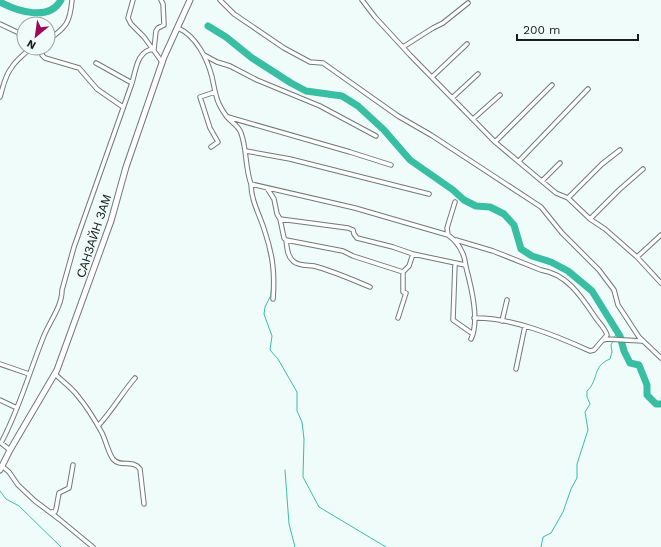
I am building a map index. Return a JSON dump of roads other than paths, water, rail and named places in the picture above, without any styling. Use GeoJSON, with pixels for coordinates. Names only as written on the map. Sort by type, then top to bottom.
{"type":"FeatureCollection","features":[{"type":"Feature","properties":{"kind":"main road","name":"САНЗАЙН ЗАМ"},"geometry":{"type":"LineString","coordinates":[[1,468],[55,374],[111,221],[126,167],[162,62],[190,0]]}},
{"type":"Feature","properties":{"kind":"street"},"geometry":{"type":"LineString","coordinates":[[56,34],[70,18],[72,0]]}},
{"type":"Feature","properties":{"kind":"street"},"geometry":{"type":"LineString","coordinates":[[133,0],[128,18],[131,24],[154,49],[162,62]]}},
{"type":"Feature","properties":{"kind":"street"},"geometry":{"type":"LineString","coordinates":[[154,49],[156,31],[164,25],[163,4],[161,0]]}},
{"type":"Feature","properties":{"kind":"street"},"geometry":{"type":"LineString","coordinates":[[220,0],[234,14],[267,37],[310,62],[323,63],[398,116],[431,135],[541,207],[562,233],[599,270],[614,290],[618,305],[642,341],[661,358]]}},
{"type":"Feature","properties":{"kind":"street"},"geometry":{"type":"LineString","coordinates":[[363,0],[375,17],[495,142],[556,193],[568,198],[590,219],[605,229],[637,257],[661,283]]}},
{"type":"Feature","properties":{"kind":"street"},"geometry":{"type":"LineString","coordinates":[[403,47],[443,23],[468,3]]}},
{"type":"Feature","properties":{"kind":"street"},"geometry":{"type":"LineString","coordinates":[[0,24],[16,32]]}},
{"type":"Feature","properties":{"kind":"street"},"geometry":{"type":"LineString","coordinates":[[178,28],[183,30],[192,38],[204,55],[212,75],[215,92],[219,103],[227,117],[238,126],[246,151],[252,196],[265,230],[274,265],[273,299]]}},
{"type":"Feature","properties":{"kind":"street"},"geometry":{"type":"LineString","coordinates":[[432,77],[467,44]]}},
{"type":"Feature","properties":{"kind":"street"},"geometry":{"type":"LineString","coordinates":[[10,450],[1,443],[17,408],[44,335],[62,296],[62,290],[72,253],[124,107],[139,58],[144,52],[154,49]]}},
{"type":"Feature","properties":{"kind":"street"},"geometry":{"type":"LineString","coordinates":[[204,55],[257,80],[320,106],[376,136]]}},
{"type":"Feature","properties":{"kind":"street"},"geometry":{"type":"LineString","coordinates":[[0,98],[7,73],[12,65],[24,56]]}},
{"type":"Feature","properties":{"kind":"street"},"geometry":{"type":"LineString","coordinates":[[43,56],[45,58],[79,68],[97,89],[124,107]]}},
{"type":"Feature","properties":{"kind":"street"},"geometry":{"type":"LineString","coordinates":[[96,63],[132,83]]}},
{"type":"Feature","properties":{"kind":"street"},"geometry":{"type":"LineString","coordinates":[[452,98],[478,74]]}},
{"type":"Feature","properties":{"kind":"street"},"geometry":{"type":"LineString","coordinates":[[495,142],[552,85]]}},
{"type":"Feature","properties":{"kind":"street"},"geometry":{"type":"LineString","coordinates":[[519,161],[588,89]]}},
{"type":"Feature","properties":{"kind":"street"},"geometry":{"type":"LineString","coordinates":[[211,147],[218,142],[210,128],[200,97],[215,92]]}},
{"type":"Feature","properties":{"kind":"street"},"geometry":{"type":"LineString","coordinates":[[473,119],[500,95]]}},
{"type":"Feature","properties":{"kind":"street"},"geometry":{"type":"LineString","coordinates":[[227,117],[391,165]]}},
{"type":"Feature","properties":{"kind":"street"},"geometry":{"type":"LineString","coordinates":[[568,198],[602,164],[620,150]]}},
{"type":"Feature","properties":{"kind":"street"},"geometry":{"type":"LineString","coordinates":[[246,151],[290,159],[429,194]]}},
{"type":"Feature","properties":{"kind":"street"},"geometry":{"type":"LineString","coordinates":[[542,181],[560,163]]}},
{"type":"Feature","properties":{"kind":"street"},"geometry":{"type":"LineString","coordinates":[[590,219],[643,169]]}},
{"type":"Feature","properties":{"kind":"street"},"geometry":{"type":"LineString","coordinates":[[251,184],[355,208],[448,235],[455,240],[493,251],[565,279],[580,294],[607,335],[594,350],[590,351],[551,334],[525,326],[502,321],[474,318]]}},
{"type":"Feature","properties":{"kind":"street"},"geometry":{"type":"LineString","coordinates":[[267,188],[274,199],[276,214],[280,219],[284,238],[286,240],[287,251],[294,262],[344,276],[370,287]]}},
{"type":"Feature","properties":{"kind":"street"},"geometry":{"type":"LineString","coordinates":[[448,235],[447,228],[455,202]]}},
{"type":"Feature","properties":{"kind":"street"},"geometry":{"type":"LineString","coordinates":[[280,219],[351,229],[357,238],[393,247],[413,254],[455,264],[466,265]]}},
{"type":"Feature","properties":{"kind":"street"},"geometry":{"type":"LineString","coordinates":[[637,257],[661,235]]}},
{"type":"Feature","properties":{"kind":"street"},"geometry":{"type":"LineString","coordinates":[[286,240],[343,251],[353,256],[403,272]]}},
{"type":"Feature","properties":{"kind":"street"},"geometry":{"type":"LineString","coordinates":[[455,240],[463,254],[470,284],[474,318],[473,334],[471,339]]}},
{"type":"Feature","properties":{"kind":"street"},"geometry":{"type":"LineString","coordinates":[[398,318],[406,293],[403,292],[403,272],[409,266],[413,254]]}},
{"type":"Feature","properties":{"kind":"street"},"geometry":{"type":"LineString","coordinates":[[455,264],[453,320],[473,334]]}},
{"type":"Feature","properties":{"kind":"street"},"geometry":{"type":"LineString","coordinates":[[502,321],[507,300]]}},
{"type":"Feature","properties":{"kind":"street"},"geometry":{"type":"LineString","coordinates":[[516,369],[525,326]]}},
{"type":"Feature","properties":{"kind":"street"},"geometry":{"type":"LineString","coordinates":[[602,340],[642,341]]}},
{"type":"Feature","properties":{"kind":"street"},"geometry":{"type":"LineString","coordinates":[[0,364],[29,374]]}},
{"type":"Feature","properties":{"kind":"street"},"geometry":{"type":"LineString","coordinates":[[55,374],[77,394],[91,413],[104,436],[112,458],[118,463],[134,464],[138,466],[140,469],[144,504]]}},
{"type":"Feature","properties":{"kind":"street"},"geometry":{"type":"LineString","coordinates":[[98,426],[107,417],[120,396],[135,378]]}},
{"type":"Feature","properties":{"kind":"street"},"geometry":{"type":"LineString","coordinates":[[0,400],[17,408]]}},
{"type":"Feature","properties":{"kind":"street"},"geometry":{"type":"LineString","coordinates":[[50,512],[55,512],[59,494],[69,488],[73,465]]}},
{"type":"Feature","properties":{"kind":"street"},"geometry":{"type":"LineString","coordinates":[[1,468],[9,472],[18,485],[35,501],[93,547]]}},
{"type":"Feature","properties":{"kind":"waterway"},"geometry":{"type":"LineString","coordinates":[[0,2],[15,9],[32,13],[41,13],[56,7],[61,0]]}},
{"type":"Feature","properties":{"kind":"waterway"},"geometry":{"type":"LineString","coordinates":[[208,26],[226,37],[252,58],[291,83],[306,91],[342,96],[358,106],[384,130],[410,160],[453,190],[464,200],[476,206],[490,207],[504,214],[514,225],[521,249],[532,256],[551,262],[568,271],[592,291],[620,336],[624,351],[630,363],[639,365],[647,385],[647,395],[656,404],[661,404]]}},
{"type":"Feature","properties":{"kind":"waterway"},"geometry":{"type":"LineString","coordinates":[[268,251],[270,260]]}},
{"type":"Feature","properties":{"kind":"waterway"},"geometry":{"type":"LineString","coordinates":[[272,277],[271,295],[265,307],[264,314],[272,336],[270,350],[278,359],[297,392],[297,411],[302,422],[304,439],[303,477],[319,507],[386,547]]}},
{"type":"Feature","properties":{"kind":"waterway"},"geometry":{"type":"LineString","coordinates":[[614,338],[618,331]]}},
{"type":"Feature","properties":{"kind":"waterway"},"geometry":{"type":"LineString","coordinates":[[541,547],[543,537],[551,533],[563,512],[571,489],[577,478],[577,464],[588,430],[585,412],[590,404],[587,397],[587,391],[591,387],[600,365],[610,359],[612,352],[611,345],[613,341]]}},
{"type":"Feature","properties":{"kind":"waterway"},"geometry":{"type":"LineString","coordinates":[[285,470],[289,524],[295,547]]}},
{"type":"Feature","properties":{"kind":"waterway"},"geometry":{"type":"LineString","coordinates":[[0,491],[6,499],[19,506],[61,547]]}}]}
